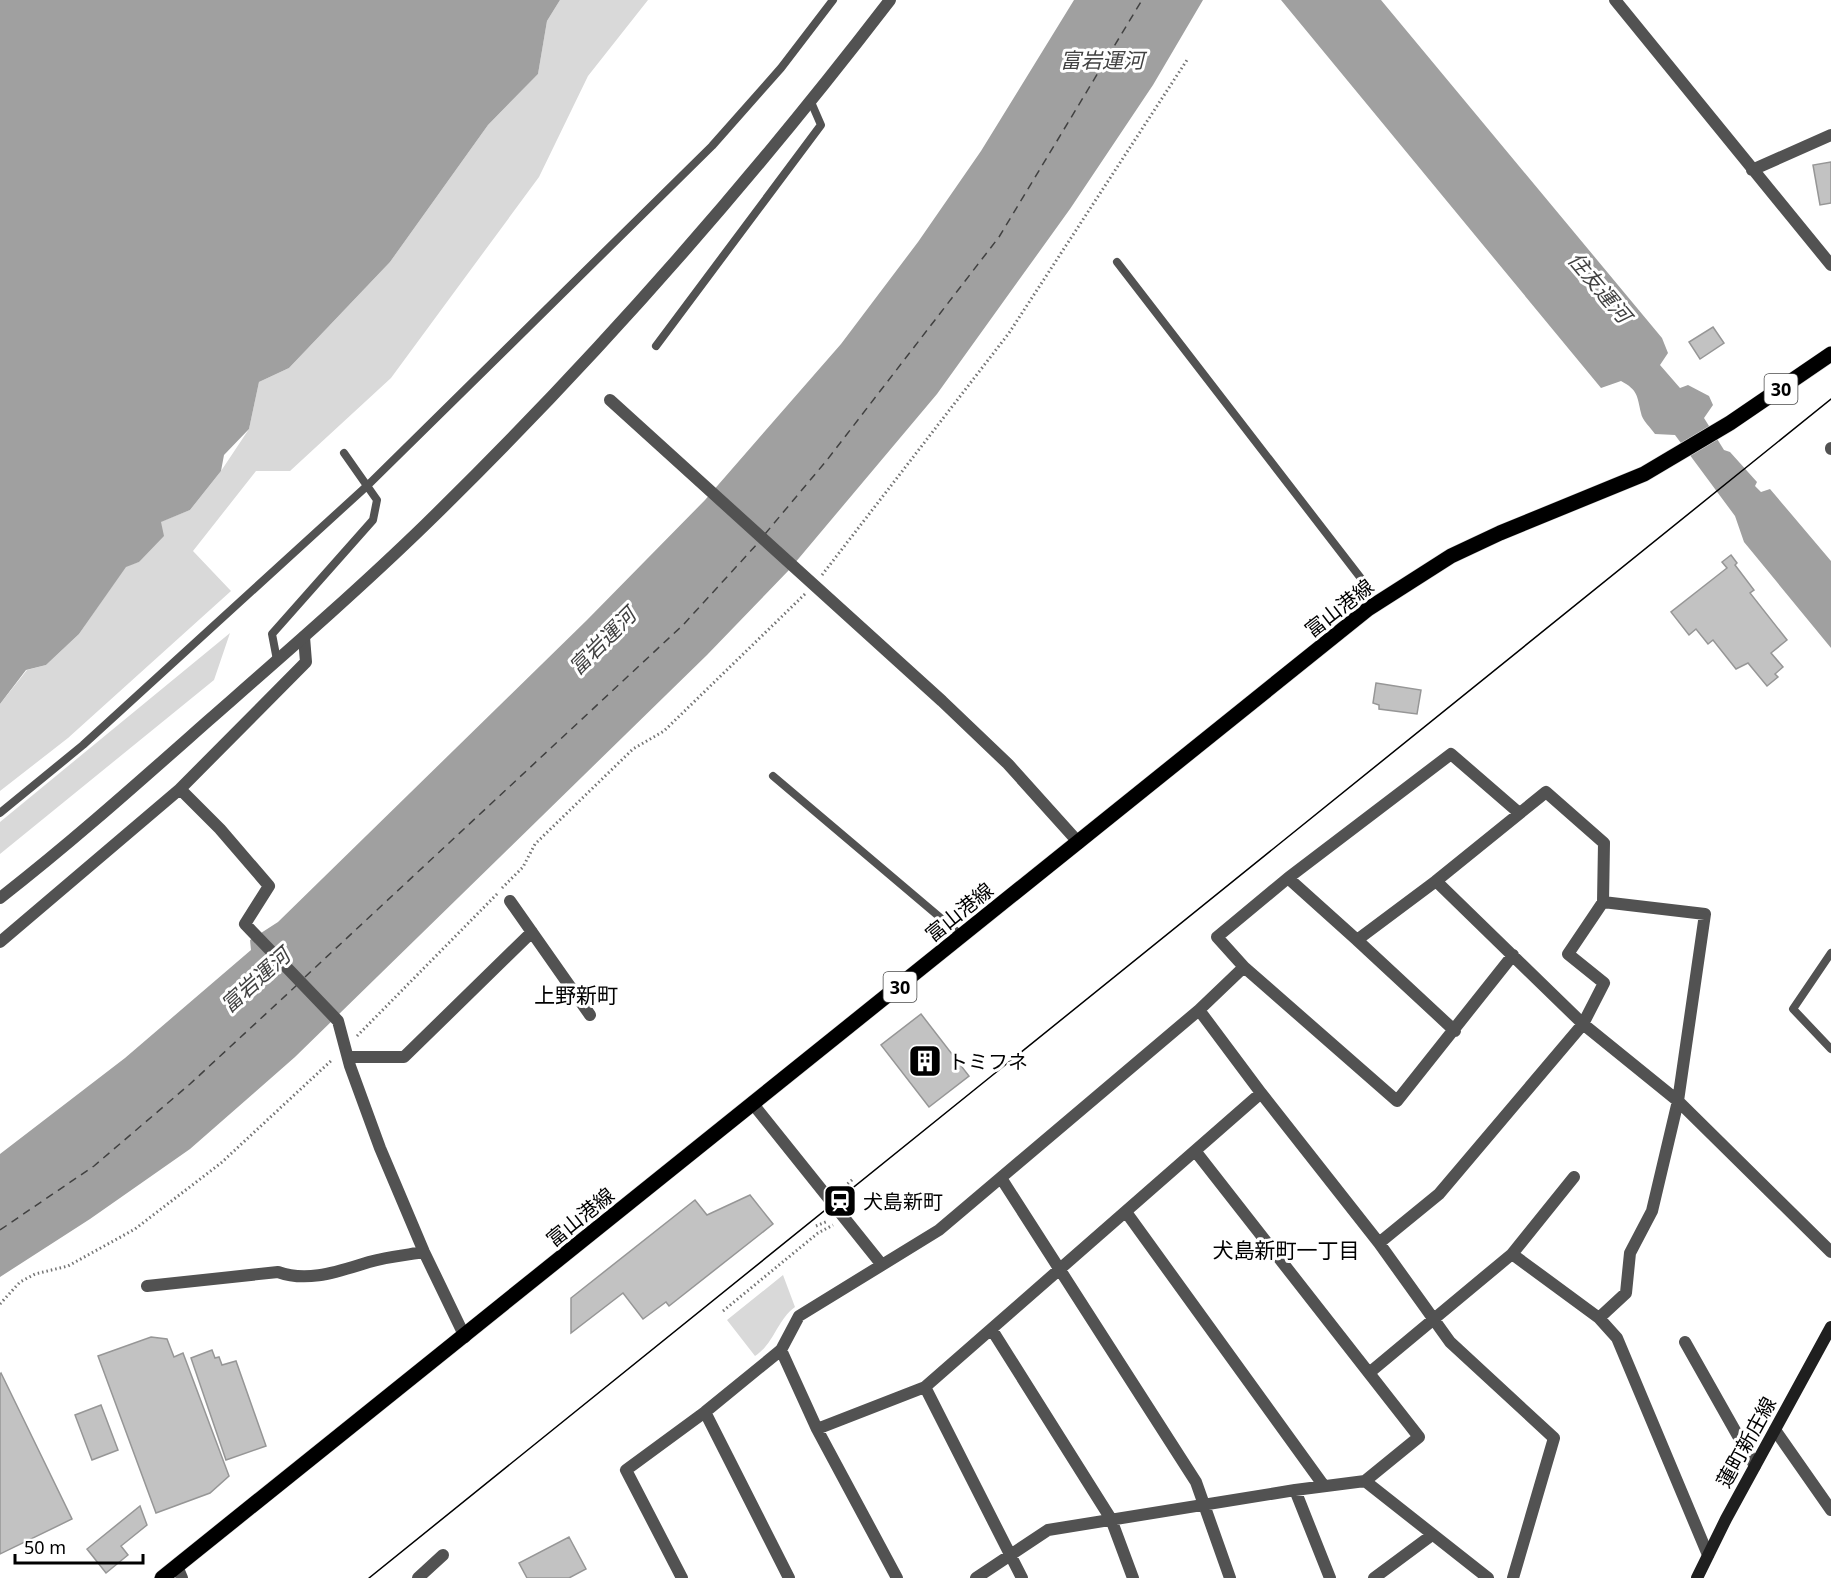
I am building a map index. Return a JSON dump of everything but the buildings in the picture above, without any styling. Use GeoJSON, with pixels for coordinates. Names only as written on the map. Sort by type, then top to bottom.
{"type":"FeatureCollection","features":[{"type":"Feature","properties":{"kind":"main road","name":"富山港線"},"geometry":{"type":"LineString","coordinates":[[162,1578],[180,1572],[465,1337],[1368,609],[1451,556],[1500,533],[1617,486],[1675,456],[1730,423],[1831,354]]}},
{"type":"Feature","properties":{"kind":"main road","name":"蓮町新庄線"},"geometry":{"type":"LineString","coordinates":[[1697,1578],[1831,1327]]}},
{"type":"Feature","properties":{"kind":"street"},"geometry":{"type":"LineString","coordinates":[[0,898],[115,802],[304,637],[424,525],[519,431],[681,256],[811,102],[890,0]]}},
{"type":"Feature","properties":{"kind":"street"},"geometry":{"type":"LineString","coordinates":[[1615,0],[1831,265]]}},
{"type":"Feature","properties":{"kind":"street"},"geometry":{"type":"LineString","coordinates":[[1752,170],[1831,135]]}},
{"type":"Feature","properties":{"kind":"street"},"geometry":{"type":"LineString","coordinates":[[610,400],[815,585],[1008,764],[1079,843]]}},
{"type":"Feature","properties":{"kind":"street"},"geometry":{"type":"LineString","coordinates":[[0,942],[180,789],[306,662],[304,637]]}},
{"type":"Feature","properties":{"kind":"street"},"geometry":{"type":"LineString","coordinates":[[1513,955],[1455,1031],[1396,1101],[1244,967],[1218,937],[1288,878],[1451,754],[1518,812]]}},
{"type":"Feature","properties":{"kind":"street"},"geometry":{"type":"LineString","coordinates":[[180,789],[220,829],[269,886],[245,924],[251,933],[338,1021],[380,1148],[424,1252],[465,1337]]}},
{"type":"Feature","properties":{"kind":"street"},"geometry":{"type":"LineString","coordinates":[[1357,940],[1436,881],[1518,812],[1546,792],[1604,843],[1603,902],[1568,954],[1604,983],[1583,1024],[1439,1194],[1379,1243]]}},
{"type":"Feature","properties":{"kind":"street"},"geometry":{"type":"LineString","coordinates":[[1288,878],[1455,1031]]}},
{"type":"Feature","properties":{"kind":"street"},"geometry":{"type":"LineString","coordinates":[[1436,881],[1583,1024],[1678,1101],[1831,1252]]}},
{"type":"Feature","properties":{"kind":"street"},"geometry":{"type":"LineString","coordinates":[[510,901],[590,1016]]}},
{"type":"Feature","properties":{"kind":"street"},"geometry":{"type":"LineString","coordinates":[[1599,1318],[1626,1293],[1630,1253],[1652,1211],[1678,1101],[1705,914],[1603,902]]}},
{"type":"Feature","properties":{"kind":"street"},"geometry":{"type":"LineString","coordinates":[[347,1052],[404,1057],[532,932]]}},
{"type":"Feature","properties":{"kind":"street"},"geometry":{"type":"LineString","coordinates":[[682,1578],[627,1470],[705,1412],[781,1350],[799,1316],[939,1230],[1199,1010],[1244,967]]}},
{"type":"Feature","properties":{"kind":"street"},"geometry":{"type":"LineString","coordinates":[[1199,1010],[1379,1243],[1450,1342],[1554,1438],[1513,1578]]}},
{"type":"Feature","properties":{"kind":"street"},"geometry":{"type":"LineString","coordinates":[[818,1429],[926,1387],[1261,1093]]}},
{"type":"Feature","properties":{"kind":"street"},"geometry":{"type":"LineString","coordinates":[[753,1104],[882,1265]]}},
{"type":"Feature","properties":{"kind":"street"},"geometry":{"type":"LineString","coordinates":[[976,1578],[1048,1530],[1365,1481],[1419,1437],[1196,1152]]}},
{"type":"Feature","properties":{"kind":"street"},"geometry":{"type":"LineString","coordinates":[[1369,1373],[1512,1254],[1574,1177]]}},
{"type":"Feature","properties":{"kind":"street"},"geometry":{"type":"LineString","coordinates":[[1001,1178],[1196,1482],[1230,1578]]}},
{"type":"Feature","properties":{"kind":"street"},"geometry":{"type":"LineString","coordinates":[[1126,1212],[1324,1486]]}},
{"type":"Feature","properties":{"kind":"street"},"geometry":{"type":"LineString","coordinates":[[147,1286],[278,1272],[294,1278],[345,1271],[370,1262],[424,1252]]}},
{"type":"Feature","properties":{"kind":"street"},"geometry":{"type":"LineString","coordinates":[[1512,1254],[1599,1318],[1617,1338],[1708,1555]]}},
{"type":"Feature","properties":{"kind":"street"},"geometry":{"type":"LineString","coordinates":[[992,1330],[1110,1519],[1133,1578]]}},
{"type":"Feature","properties":{"kind":"street"},"geometry":{"type":"LineString","coordinates":[[1685,1342],[1755,1466]]}},
{"type":"Feature","properties":{"kind":"street"},"geometry":{"type":"LineString","coordinates":[[781,1350],[818,1429],[897,1578]]}},
{"type":"Feature","properties":{"kind":"street"},"geometry":{"type":"LineString","coordinates":[[926,1387],[1012,1554],[1022,1578]]}},
{"type":"Feature","properties":{"kind":"street"},"geometry":{"type":"LineString","coordinates":[[705,1412],[789,1578]]}},
{"type":"Feature","properties":{"kind":"street"},"geometry":{"type":"LineString","coordinates":[[1775,1430],[1831,1510]]}},
{"type":"Feature","properties":{"kind":"street"},"geometry":{"type":"LineString","coordinates":[[1365,1481],[1488,1578]]}},
{"type":"Feature","properties":{"kind":"street"},"geometry":{"type":"LineString","coordinates":[[1295,1490],[1330,1578]]}},
{"type":"Feature","properties":{"kind":"street"},"geometry":{"type":"LineString","coordinates":[[1374,1578],[1432,1535]]}},
{"type":"Feature","properties":{"kind":"street"},"geometry":{"type":"LineString","coordinates":[[418,1578],[442,1555]]}},
{"type":"Feature","properties":{"kind":"lane"},"geometry":{"type":"LineString","coordinates":[[0,813],[83,745],[368,485],[712,146],[781,68],[833,0]]}},
{"type":"Feature","properties":{"kind":"lane"},"geometry":{"type":"LineString","coordinates":[[656,346],[821,124],[811,102]]}},
{"type":"Feature","properties":{"kind":"lane"},"geometry":{"type":"LineString","coordinates":[[1117,262],[1370,590]]}},
{"type":"Feature","properties":{"kind":"lane"},"geometry":{"type":"LineString","coordinates":[[277,660],[272,634],[373,520],[377,500],[344,453]]}},
{"type":"Feature","properties":{"kind":"lane"},"geometry":{"type":"LineString","coordinates":[[773,776],[963,937]]}},
{"type":"Feature","properties":{"kind":"lane"},"geometry":{"type":"LineString","coordinates":[[1831,953],[1793,1009],[1831,1049]]}},
{"type":"Feature","properties":{"kind":"path"},"geometry":{"type":"LineString","coordinates":[[0,1304],[20,1282],[35,1274],[68,1266],[135,1229],[220,1163],[347,1052],[524,867],[535,844],[633,749],[664,731],[815,585],[1009,333],[1187,60]]}},
{"type":"Feature","properties":{"kind":"path"},"geometry":{"type":"LineString","coordinates":[[723,1311],[818,1233],[844,1218]]}},
{"type":"Feature","properties":{"kind":"shaded area"},"geometry":{"type":"Polygon","coordinates":[[[560,0],[648,0],[588,76],[539,177],[391,378],[290,471],[256,471],[193,551],[231,591],[68,738],[0,791],[0,704],[27,670],[46,665],[79,634],[126,566],[139,562],[160,522],[190,510],[221,471],[249,429],[259,382],[289,368],[390,262],[488,125],[538,74],[547,21],[560,0]]]}},
{"type":"Feature","properties":{"kind":"shaded area"},"geometry":{"type":"Polygon","coordinates":[[[230,633],[214,680],[0,854],[0,822],[230,633]]]}},
{"type":"Feature","properties":{"kind":"shaded area"},"geometry":{"type":"Polygon","coordinates":[[[783,1275],[795,1307],[784,1318],[767,1345],[755,1356],[727,1320],[783,1275]]]}},
{"type":"Feature","properties":{"kind":"water"},"geometry":{"type":"Polygon","coordinates":[[[0,0],[560,0],[547,21],[538,74],[488,125],[390,262],[289,368],[259,382],[249,429],[224,455],[221,471],[190,510],[161,522],[164,536],[139,562],[126,567],[79,634],[46,665],[26,670],[0,704],[0,0]]]}},
{"type":"Feature","properties":{"kind":"water","name":"富岩運河"},"geometry":{"type":"Polygon","coordinates":[[[1074,0],[1203,0],[1153,85],[1070,209],[937,394],[789,570],[707,655],[295,1057],[190,1149],[90,1219],[0,1277],[0,1154],[125,1058],[251,950],[250,940],[278,922],[587,620],[705,500],[841,344],[918,242],[981,151],[1074,0]]]}},
{"type":"Feature","properties":{"kind":"water","name":"住友運河"},"geometry":{"type":"Polygon","coordinates":[[[1281,0],[1381,0],[1662,338],[1668,353],[1660,365],[1680,388],[1688,385],[1709,396],[1713,405],[1704,418],[1724,450],[1730,452],[1757,482],[1755,486],[1761,492],[1770,489],[1831,561],[1831,648],[1744,542],[1735,516],[1675,435],[1655,434],[1642,416],[1636,394],[1627,384],[1621,381],[1601,388],[1281,0]]]}},
{"type":"Feature","properties":{"kind":"ferry route"},"geometry":{"type":"LineString","coordinates":[[765,534],[827,460],[999,237],[1142,0]]}},
{"type":"Feature","properties":{"kind":"ferry route"},"geometry":{"type":"LineString","coordinates":[[305,977],[683,625],[758,543]]}},
{"type":"Feature","properties":{"kind":"ferry route"},"geometry":{"type":"LineString","coordinates":[[0,1230],[94,1166],[190,1084],[297,985]]}},
{"type":"Feature","properties":{"kind":"tram line"},"geometry":{"type":"LineString","coordinates":[[369,1578],[1831,399]]}},
{"type":"Feature","properties":{"kind":"place","name":"トミフネ"},"geometry":{"type":"Point","coordinates":[925,1061]}},
{"type":"Feature","properties":{"kind":"place","name":"犬島新町"},"geometry":{"type":"Point","coordinates":[840,1201]}},
{"type":"Feature","properties":{"kind":"district","name":"上野新町"},"geometry":{"type":"Point","coordinates":[576,995]}},
{"type":"Feature","properties":{"kind":"district","name":"犬島新町一丁目"},"geometry":{"type":"Point","coordinates":[1286,1250]}}]}
